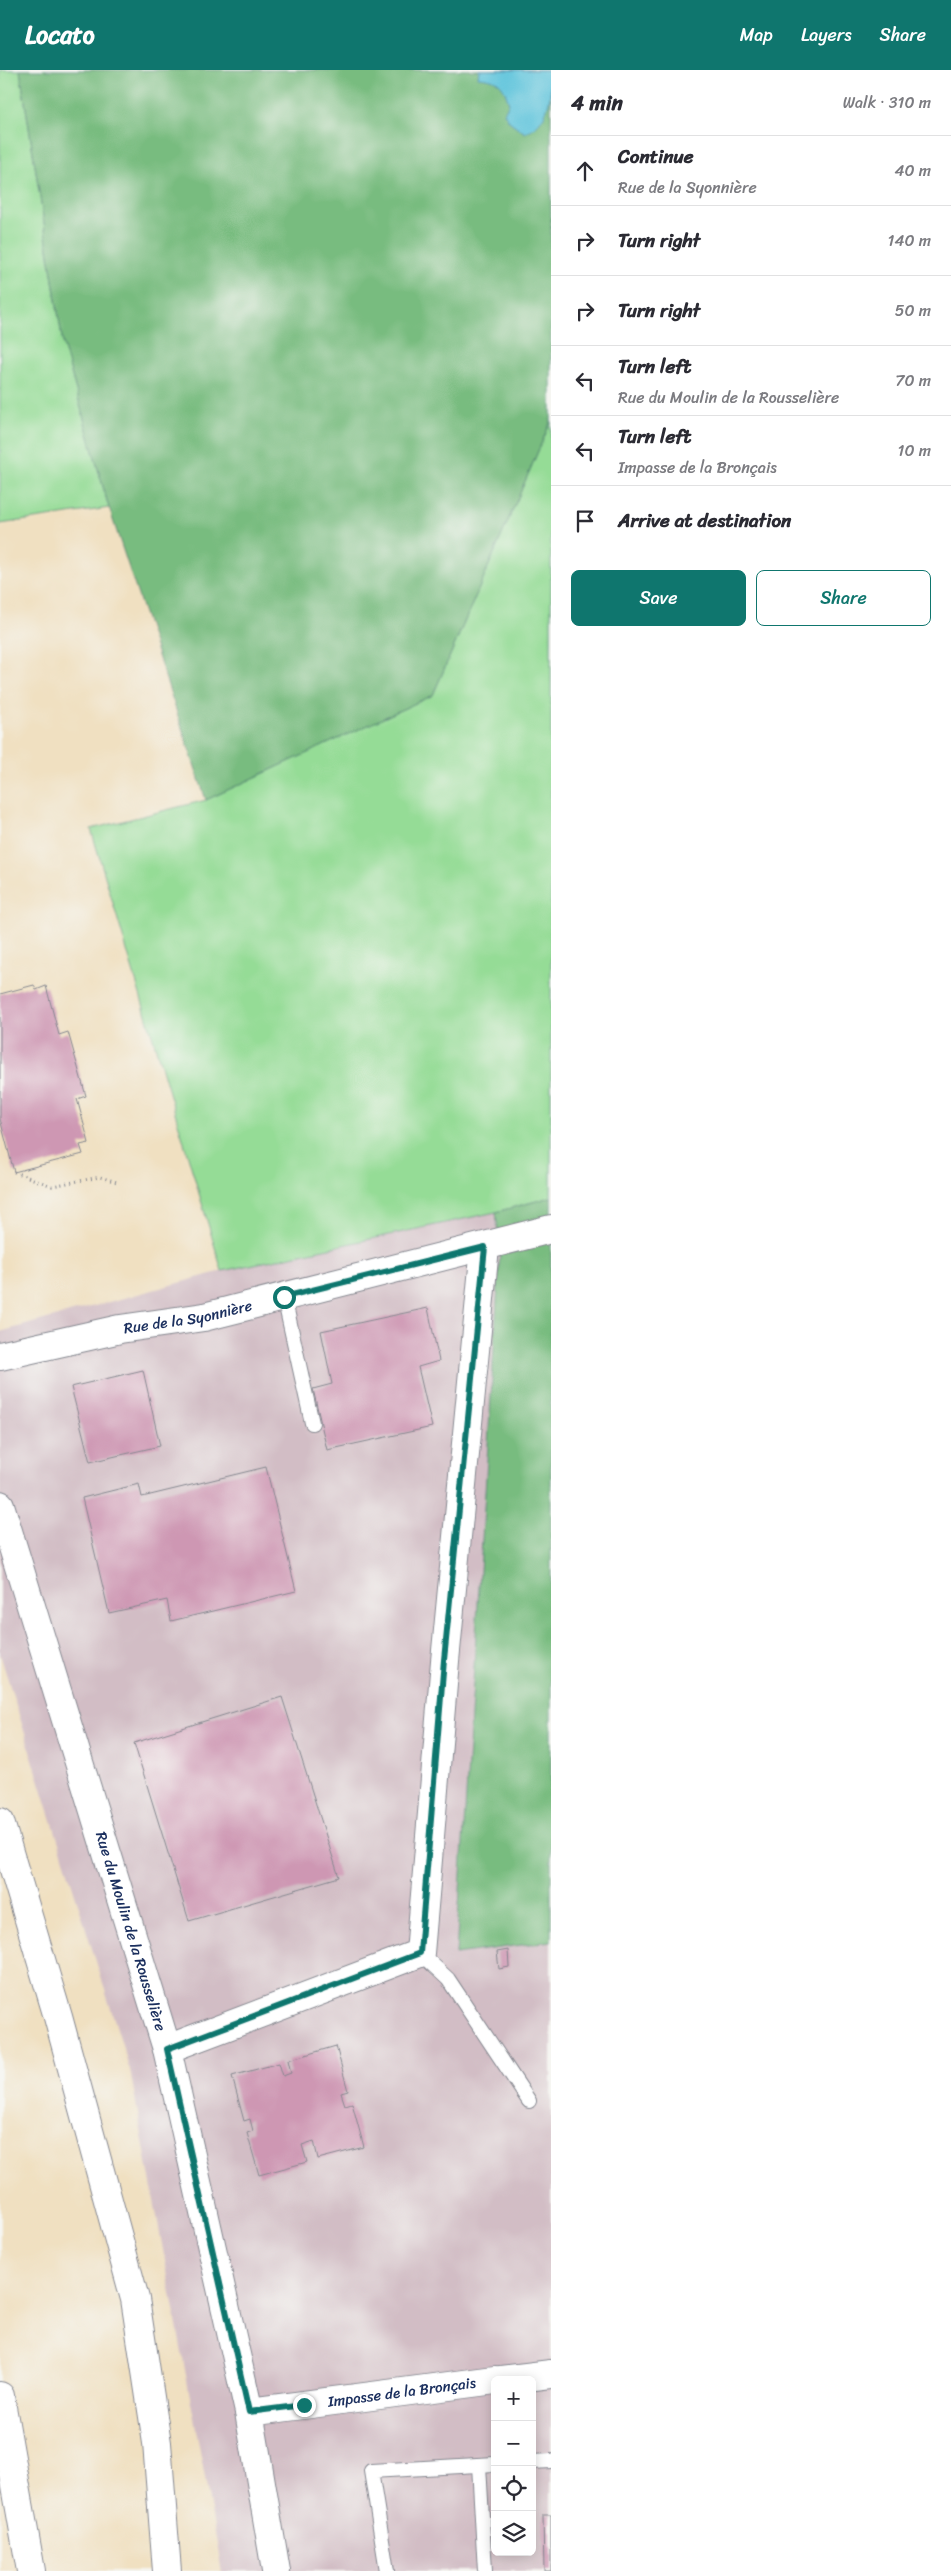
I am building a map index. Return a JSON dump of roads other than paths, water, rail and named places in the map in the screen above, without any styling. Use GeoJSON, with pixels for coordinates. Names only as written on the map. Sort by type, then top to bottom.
{"type":"FeatureCollection","features":[{"type":"Feature","properties":{"kind":"main road","name":"Rue de la Syonnière"},"geometry":{"type":"LineString","coordinates":[[0,1356],[120,1329],[204,1317],[485,1247],[551,1228]]}},
{"type":"Feature","properties":{"kind":"main road"},"geometry":{"type":"LineString","coordinates":[[167,2049],[420,1953],[444,1660],[485,1247]]}},
{"type":"Feature","properties":{"kind":"main road","name":"Rue du Moulin de la Rousselière"},"geometry":{"type":"LineString","coordinates":[[0,1505],[167,2049],[249,2412],[276,2571]]}},
{"type":"Feature","properties":{"kind":"main road"},"geometry":{"type":"LineString","coordinates":[[0,1822],[58,2018],[135,2300],[157,2444],[167,2571]]}},
{"type":"Feature","properties":{"kind":"main road"},"geometry":{"type":"LineString","coordinates":[[534,2376],[551,2374]]}},
{"type":"Feature","properties":{"kind":"main road","name":"Impasse de la Bronçais"},"geometry":{"type":"LineString","coordinates":[[249,2412],[491,2381]]}},
{"type":"Feature","properties":{"kind":"main road"},"geometry":{"type":"LineString","coordinates":[[0,2396],[31,2571]]}},
{"type":"Feature","properties":{"kind":"lane"},"geometry":{"type":"LineString","coordinates":[[284,1297],[312,1423]]}},
{"type":"Feature","properties":{"kind":"lane"},"geometry":{"type":"LineString","coordinates":[[420,1953],[448,1979],[529,2101]]}},
{"type":"Feature","properties":{"kind":"lane"},"geometry":{"type":"LineString","coordinates":[[536,2462],[551,2461]]}},
{"type":"Feature","properties":{"kind":"lane"},"geometry":{"type":"LineString","coordinates":[[387,2571],[371,2471],[491,2464]]}},
{"type":"Feature","properties":{"kind":"lane"},"geometry":{"type":"LineString","coordinates":[[479,2465],[485,2571]]}},
{"type":"Feature","properties":{"kind":"water"},"geometry":{"type":"Polygon","coordinates":[[[479,70],[551,70],[550,98],[545,114],[540,122],[525,133],[509,121],[504,113],[509,103],[505,91],[499,83],[491,79],[478,77],[479,70]]]}}]}
